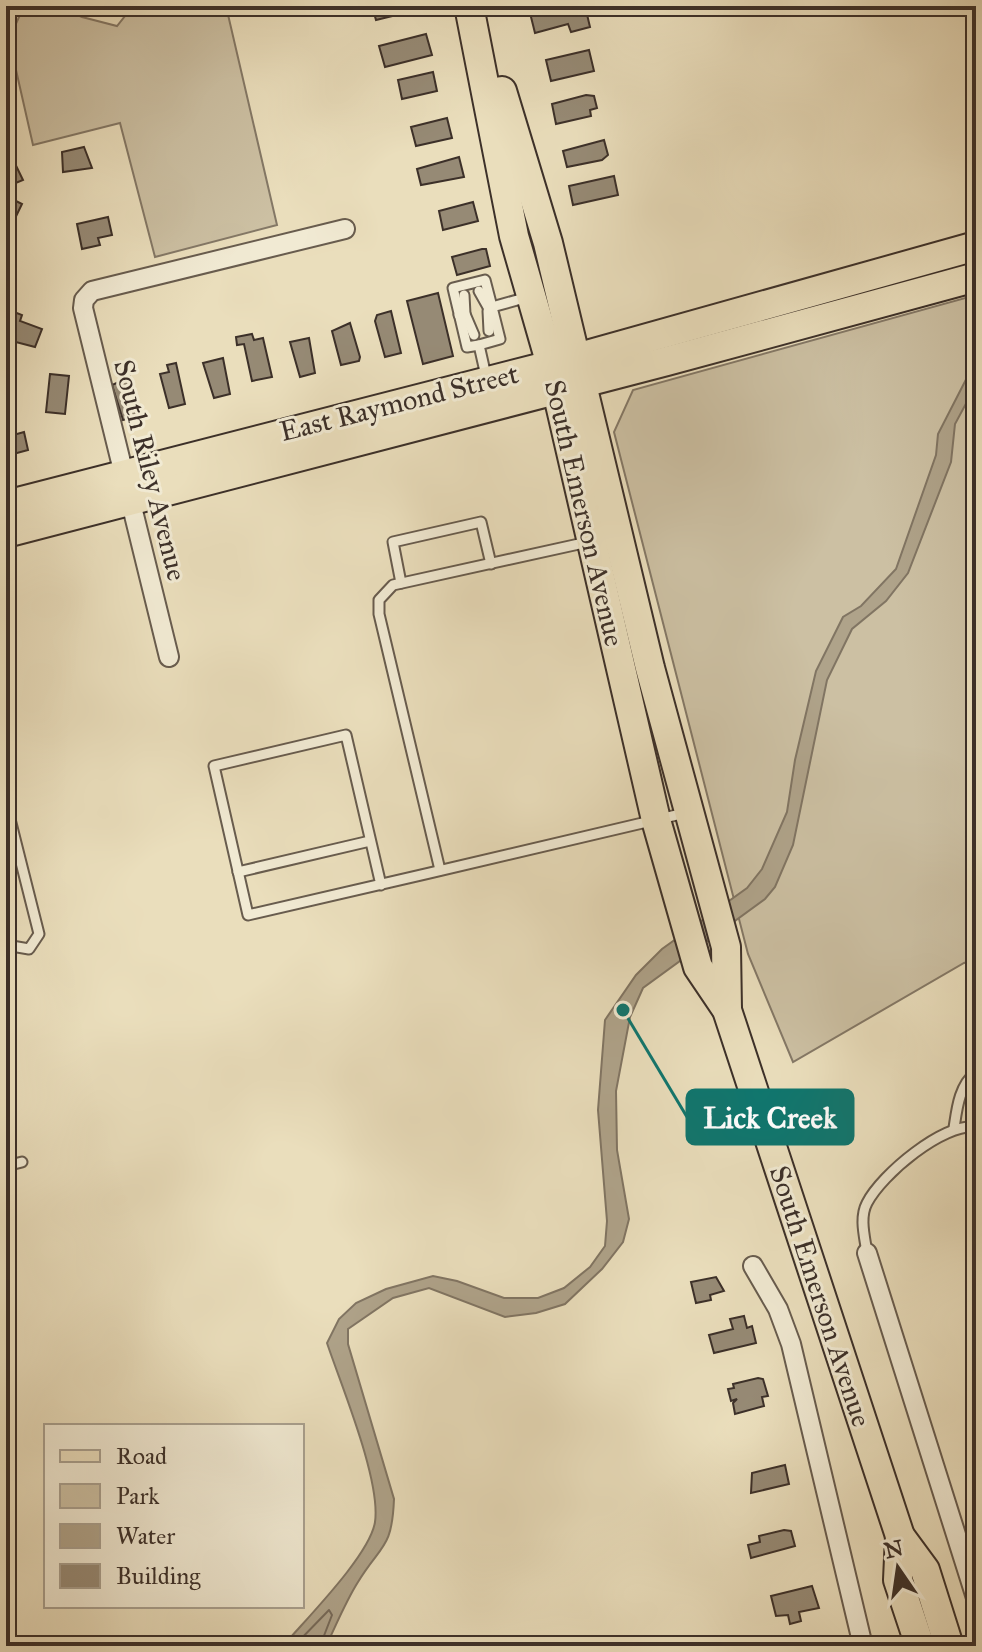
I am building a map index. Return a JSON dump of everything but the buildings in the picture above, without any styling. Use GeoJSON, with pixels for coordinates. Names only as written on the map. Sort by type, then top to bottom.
{"type":"FeatureCollection","features":[{"type":"Feature","properties":{"kind":"main road","name":"South Emerson Avenue"},"geometry":{"type":"LineString","coordinates":[[469,6],[514,236],[531,296],[567,373],[726,947],[727,1010]]}},
{"type":"Feature","properties":{"kind":"main road","name":"South Emerson Avenue"},"geometry":{"type":"LineString","coordinates":[[476,6],[548,243],[591,542],[656,820],[681,910],[698,967],[727,1010],[900,1536],[925,1570],[949,1646]]}},
{"type":"Feature","properties":{"kind":"main road","name":"East Raymond Street"},"geometry":{"type":"LineString","coordinates":[[6,533],[126,486],[487,380],[567,373],[976,246]]}},
{"type":"Feature","properties":{"kind":"main road","name":"East Raymond Street"},"geometry":{"type":"LineString","coordinates":[[6,505],[126,486],[567,373],[976,277]]}},
{"type":"Feature","properties":{"kind":"main road","name":"South Emerson Avenue"},"geometry":{"type":"LineString","coordinates":[[900,1536],[898,1580],[920,1646]]}},
{"type":"Feature","properties":{"kind":"street","name":"South Riley Avenue"},"geometry":{"type":"LineString","coordinates":[[169,657],[83,308],[86,297],[92,291],[345,229]]}},
{"type":"Feature","properties":{"kind":"street","name":"South Emerson Avenue"},"geometry":{"type":"LineString","coordinates":[[867,1253],[976,1598]]}},
{"type":"Feature","properties":{"kind":"street"},"geometry":{"type":"LineString","coordinates":[[753,1266],[778,1309],[791,1344],[863,1646]]}},
{"type":"Feature","properties":{"kind":"lane"},"geometry":{"type":"LineString","coordinates":[[465,314],[453,288],[485,280],[489,331]]}},
{"type":"Feature","properties":{"kind":"lane"},"geometry":{"type":"LineString","coordinates":[[464,295],[467,347],[476,340],[500,339],[479,291]]}},
{"type":"Feature","properties":{"kind":"lane"},"geometry":{"type":"LineString","coordinates":[[487,308],[531,296]]}},
{"type":"Feature","properties":{"kind":"lane"},"geometry":{"type":"LineString","coordinates":[[476,340],[487,380]]}},
{"type":"Feature","properties":{"kind":"lane"},"geometry":{"type":"LineString","coordinates":[[401,583],[393,542],[481,522],[491,564]]}},
{"type":"Feature","properties":{"kind":"lane"},"geometry":{"type":"LineString","coordinates":[[440,870],[379,614],[384,591],[401,583],[591,542]]}},
{"type":"Feature","properties":{"kind":"lane"},"geometry":{"type":"LineString","coordinates":[[381,885],[346,735],[214,766],[248,915],[381,885],[688,812]]}},
{"type":"Feature","properties":{"kind":"lane"},"geometry":{"type":"LineString","coordinates":[[6,803],[39,934],[29,949],[6,945]]}},
{"type":"Feature","properties":{"kind":"lane"},"geometry":{"type":"LineString","coordinates":[[238,872],[370,841]]}},
{"type":"Feature","properties":{"kind":"lane"},"geometry":{"type":"LineString","coordinates":[[954,1128],[959,1099],[969,1078],[976,1072]]}},
{"type":"Feature","properties":{"kind":"lane"},"geometry":{"type":"LineString","coordinates":[[867,1253],[863,1225],[866,1205],[904,1162],[954,1128],[976,1127]]}},
{"type":"Feature","properties":{"kind":"lane"},"geometry":{"type":"LineString","coordinates":[[6,1166],[22,1162]]}},
{"type":"Feature","properties":{"kind":"green space"},"geometry":{"type":"Polygon","coordinates":[[[24,6],[57,6],[82,17],[117,26],[133,6],[226,6],[277,225],[155,257],[120,123],[33,145],[9,39],[24,6]]]}},
{"type":"Feature","properties":{"kind":"green space"},"geometry":{"type":"Polygon","coordinates":[[[976,295],[976,960],[964,963],[793,1062],[748,954],[614,432],[633,390],[976,295]]]}},
{"type":"Feature","properties":{"kind":"water"},"geometry":{"type":"Polygon","coordinates":[[[976,360],[976,385],[955,424],[951,462],[908,573],[886,601],[852,629],[827,680],[793,845],[775,887],[765,899],[643,988],[630,1017],[616,1091],[617,1150],[629,1219],[623,1242],[602,1269],[565,1304],[536,1313],[505,1317],[429,1288],[393,1298],[348,1329],[348,1344],[394,1499],[391,1528],[384,1545],[350,1597],[327,1644],[283,1646],[350,1569],[371,1536],[375,1522],[372,1482],[366,1458],[327,1343],[339,1319],[356,1303],[386,1289],[433,1276],[504,1298],[538,1298],[564,1288],[590,1267],[605,1246],[607,1221],[598,1110],[605,1020],[636,975],[662,949],[747,888],[762,869],[787,812],[795,760],[816,671],[843,617],[861,606],[896,569],[936,455],[938,434],[976,360]]]}},
{"type":"Feature","properties":{"kind":"place","name":"Lick Creek"},"geometry":{"type":"Point","coordinates":[623,1010]}}]}
